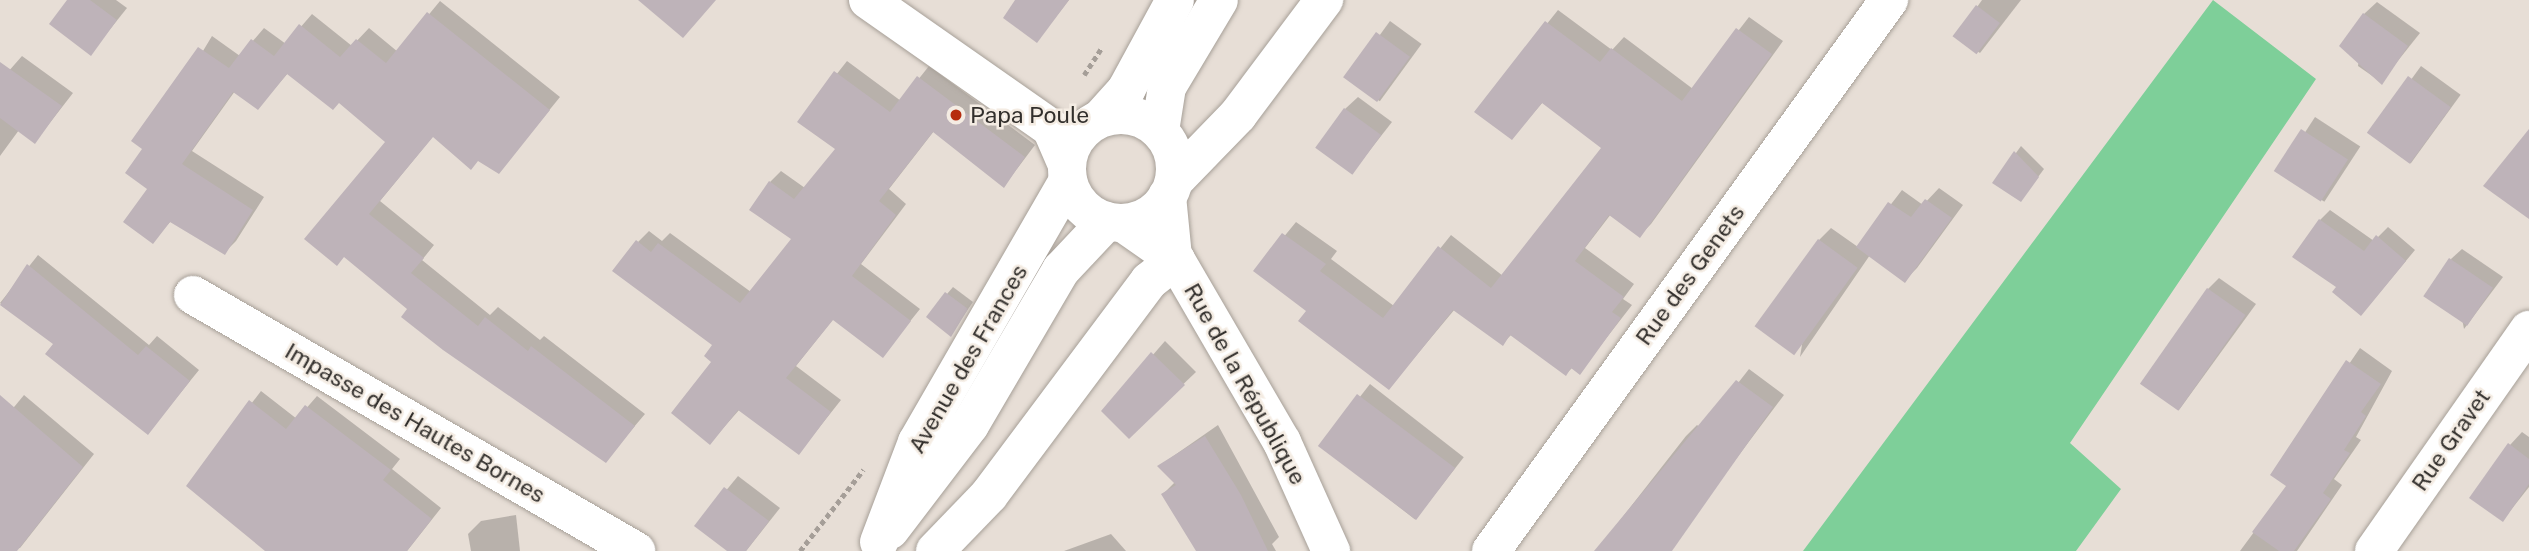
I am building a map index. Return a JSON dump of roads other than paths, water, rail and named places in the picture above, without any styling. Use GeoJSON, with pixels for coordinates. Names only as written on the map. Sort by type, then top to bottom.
{"type":"FeatureCollection","features":[{"type":"Feature","properties":{"kind":"street"},"geometry":{"type":"LineString","coordinates":[[868,0],[1079,124],[1139,117],[1161,132],[1175,158],[1170,189]]}},
{"type":"Feature","properties":{"kind":"street"},"geometry":{"type":"LineString","coordinates":[[1175,0],[1126,90],[1079,124],[1067,173],[1082,206],[1115,222],[1152,213],[1170,189],[1238,115],[1324,0]]}},
{"type":"Feature","properties":{"kind":"street"},"geometry":{"type":"LineString","coordinates":[[1161,132],[1167,88],[1219,0]]}},
{"type":"Feature","properties":{"kind":"street","name":"Rue des Genets"},"geometry":{"type":"LineString","coordinates":[[1491,551],[1889,0]]}},
{"type":"Feature","properties":{"kind":"street"},"geometry":{"type":"LineString","coordinates":[[1161,132],[1207,130],[1238,115]]}},
{"type":"Feature","properties":{"kind":"street","name":"Avenue des Frances"},"geometry":{"type":"LineString","coordinates":[[876,547],[917,442],[1067,173]]}},
{"type":"Feature","properties":{"kind":"street","name":"Rue de la République"},"geometry":{"type":"LineString","coordinates":[[1170,189],[1175,258],[1282,442],[1331,551]]}},
{"type":"Feature","properties":{"kind":"street","name":"Rue de la République"},"geometry":{"type":"LineString","coordinates":[[1115,222],[1175,258]]}},
{"type":"Feature","properties":{"kind":"street","name":"Avenue des Frances"},"geometry":{"type":"LineString","coordinates":[[876,547],[970,425],[1061,270],[1115,222]]}},
{"type":"Feature","properties":{"kind":"street"},"geometry":{"type":"LineString","coordinates":[[935,551],[989,495],[1149,281],[1175,258]]}},
{"type":"Feature","properties":{"kind":"street","name":"Impasse des Hautes Bornes"},"geometry":{"type":"LineString","coordinates":[[193,295],[636,551]]}},
{"type":"Feature","properties":{"kind":"street","name":"Rue Gravet"},"geometry":{"type":"LineString","coordinates":[[2374,551],[2529,330]]}},
{"type":"Feature","properties":{"kind":"place","name":"Papa Poule"},"geometry":{"type":"Point","coordinates":[956,115]}}]}
